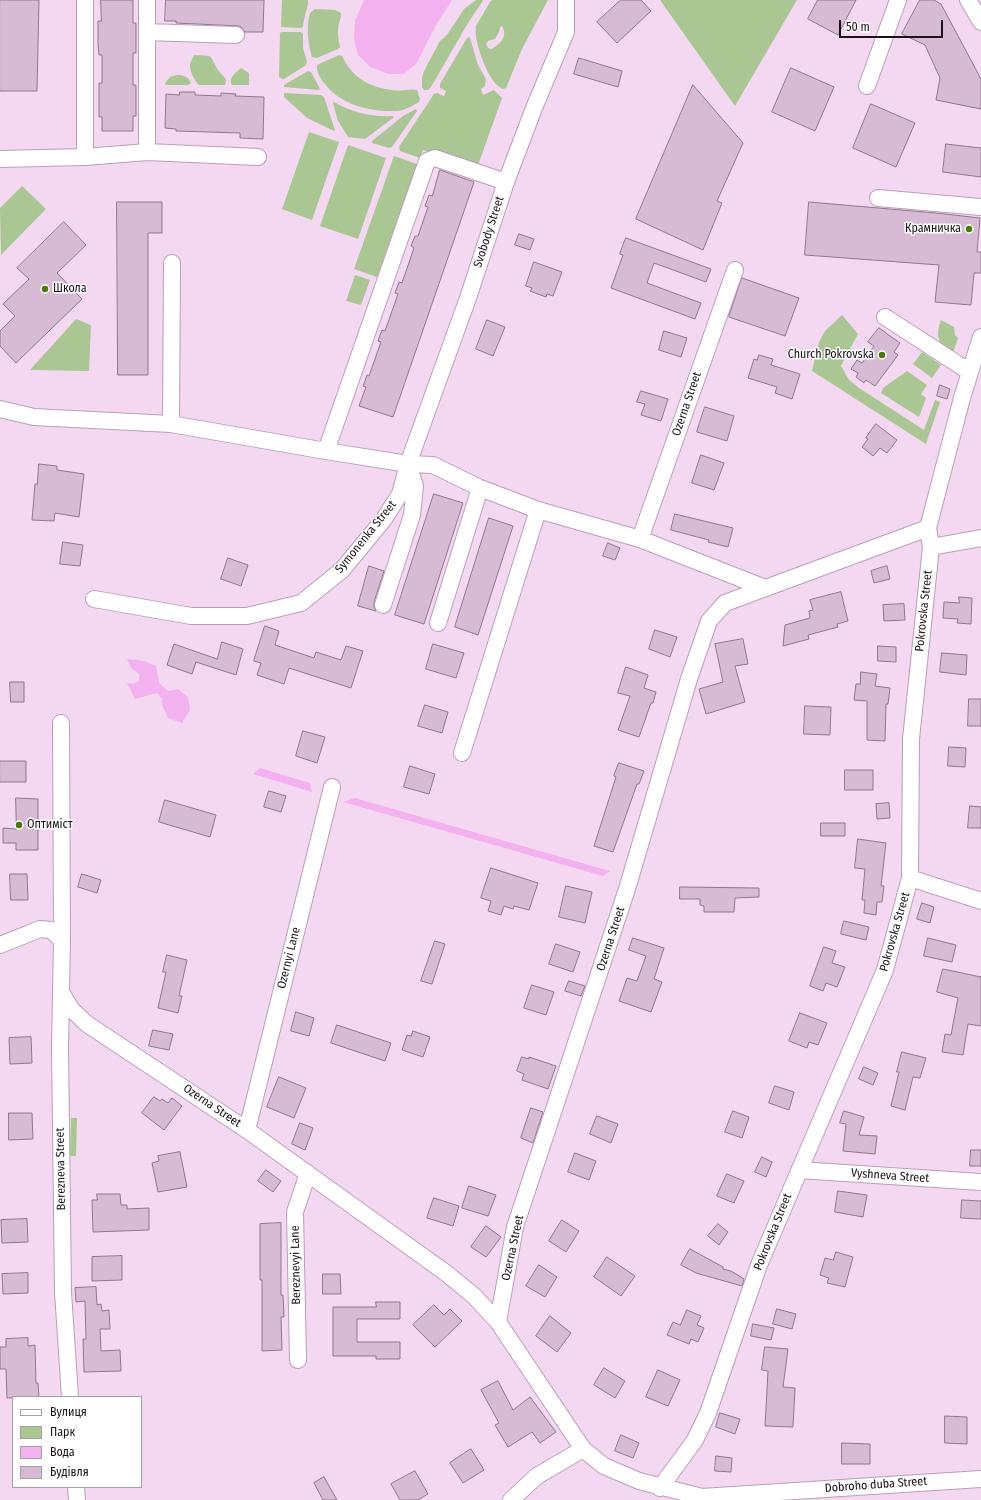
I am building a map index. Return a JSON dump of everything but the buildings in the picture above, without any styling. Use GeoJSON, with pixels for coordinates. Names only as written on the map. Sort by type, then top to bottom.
{"type":"FeatureCollection","features":[{"type":"Feature","properties":{"kind":"street"},"geometry":{"type":"LineString","coordinates":[[85,0],[85,157]]}},
{"type":"Feature","properties":{"kind":"street"},"geometry":{"type":"LineString","coordinates":[[147,0],[147,152]]}},
{"type":"Feature","properties":{"kind":"street","name":"Svobody Street"},"geometry":{"type":"LineString","coordinates":[[408,464],[468,298],[506,182],[534,108],[566,32],[566,0]]}},
{"type":"Feature","properties":{"kind":"street"},"geometry":{"type":"LineString","coordinates":[[868,86],[898,0]]}},
{"type":"Feature","properties":{"kind":"street"},"geometry":{"type":"LineString","coordinates":[[968,0],[981,22]]}},
{"type":"Feature","properties":{"kind":"street"},"geometry":{"type":"LineString","coordinates":[[147,32],[236,35]]}},
{"type":"Feature","properties":{"kind":"street"},"geometry":{"type":"LineString","coordinates":[[0,159],[85,157],[147,152],[258,157]]}},
{"type":"Feature","properties":{"kind":"street"},"geometry":{"type":"LineString","coordinates":[[326,451],[428,161],[436,158],[506,182]]}},
{"type":"Feature","properties":{"kind":"street"},"geometry":{"type":"LineString","coordinates":[[878,198],[981,207]]}},
{"type":"Feature","properties":{"kind":"street"},"geometry":{"type":"LineString","coordinates":[[171,424],[172,263]]}},
{"type":"Feature","properties":{"kind":"street","name":"Ozerna Street"},"geometry":{"type":"LineString","coordinates":[[640,539],[735,270]]}},
{"type":"Feature","properties":{"kind":"street"},"geometry":{"type":"LineString","coordinates":[[885,317],[970,372]]}},
{"type":"Feature","properties":{"kind":"street","name":"Pokrovska Street"},"geometry":{"type":"LineString","coordinates":[[660,1488],[695,1440],[708,1413],[759,1265],[885,970],[910,878],[911,739],[931,547],[928,528],[962,398],[981,337]]}},
{"type":"Feature","properties":{"kind":"street"},"geometry":{"type":"LineString","coordinates":[[0,408],[34,417],[171,424],[408,464],[433,465],[480,488],[538,510],[640,539],[765,588]]}},
{"type":"Feature","properties":{"kind":"street"},"geometry":{"type":"LineString","coordinates":[[383,605],[412,515],[415,486],[408,464]]}},
{"type":"Feature","properties":{"kind":"street","name":"Symonenka Street"},"geometry":{"type":"LineString","coordinates":[[94,599],[191,616],[247,616],[301,603],[342,570],[384,519],[400,494],[408,464]]}},
{"type":"Feature","properties":{"kind":"street"},"geometry":{"type":"LineString","coordinates":[[438,623],[480,488]]}},
{"type":"Feature","properties":{"kind":"street"},"geometry":{"type":"LineString","coordinates":[[462,753],[538,510]]}},
{"type":"Feature","properties":{"kind":"street","name":"Ozerna Street"},"geometry":{"type":"LineString","coordinates":[[498,1322],[515,1227],[627,889],[689,678],[709,621],[726,603],[928,528]]}},
{"type":"Feature","properties":{"kind":"street"},"geometry":{"type":"LineString","coordinates":[[931,547],[981,538]]}},
{"type":"Feature","properties":{"kind":"street","name":"Berezneva Street"},"geometry":{"type":"LineString","coordinates":[[61,723],[62,940],[60,1047],[63,1292],[70,1396]]}},
{"type":"Feature","properties":{"kind":"street","name":"Ozernyi Lane"},"geometry":{"type":"LineString","coordinates":[[247,1130],[332,787]]}},
{"type":"Feature","properties":{"kind":"street"},"geometry":{"type":"LineString","coordinates":[[910,878],[981,901]]}},
{"type":"Feature","properties":{"kind":"street"},"geometry":{"type":"LineString","coordinates":[[0,945],[40,929],[51,930],[62,940]]}},
{"type":"Feature","properties":{"kind":"street","name":"Ozerna Street"},"geometry":{"type":"LineString","coordinates":[[61,992],[71,1009],[87,1024],[247,1130],[446,1273],[474,1296],[498,1322],[583,1450]]}},
{"type":"Feature","properties":{"kind":"street","name":"Vyshneva Street"},"geometry":{"type":"LineString","coordinates":[[799,1170],[981,1182]]}},
{"type":"Feature","properties":{"kind":"street","name":"Bereznevyi Lane"},"geometry":{"type":"LineString","coordinates":[[298,1360],[295,1212],[308,1173]]}},
{"type":"Feature","properties":{"kind":"street"},"geometry":{"type":"LineString","coordinates":[[510,1500],[536,1476],[583,1450]]}},
{"type":"Feature","properties":{"kind":"street","name":"Dobroho duba Street"},"geometry":{"type":"LineString","coordinates":[[583,1450],[604,1466],[639,1481],[660,1488],[702,1497],[981,1478]]}},
{"type":"Feature","properties":{"kind":"street"},"geometry":{"type":"LineString","coordinates":[[76,1488],[77,1500]]}},
{"type":"Feature","properties":{"kind":"green space"},"geometry":{"type":"Polygon","coordinates":[[[282,0],[308,0],[303,27],[281,27],[282,0]]]}},
{"type":"Feature","properties":{"kind":"green space"},"geometry":{"type":"Polygon","coordinates":[[[476,0],[483,0],[431,87],[428,90],[424,90],[422,87],[422,78],[424,71],[440,41],[447,35],[464,9],[476,0]]]}},
{"type":"Feature","properties":{"kind":"green space"},"geometry":{"type":"Polygon","coordinates":[[[492,0],[548,0],[522,49],[506,88],[503,89],[499,87],[491,78],[481,56],[476,39],[476,26],[492,0]],[[502,26],[500,27],[495,39],[488,41],[486,44],[488,48],[492,49],[501,42],[504,36],[502,26]]]}},
{"type":"Feature","properties":{"kind":"green space"},"geometry":{"type":"Polygon","coordinates":[[[660,0],[797,0],[735,106],[660,0]]]}},
{"type":"Feature","properties":{"kind":"green space"},"geometry":{"type":"Polygon","coordinates":[[[315,9],[335,10],[341,13],[338,26],[340,47],[317,58],[312,57],[308,35],[310,13],[315,9]]]}},
{"type":"Feature","properties":{"kind":"green space"},"geometry":{"type":"Polygon","coordinates":[[[281,32],[301,32],[303,34],[303,48],[307,62],[306,65],[284,79],[279,77],[281,32]]]}},
{"type":"Feature","properties":{"kind":"green space"},"geometry":{"type":"Polygon","coordinates":[[[469,37],[478,65],[486,79],[485,86],[481,89],[483,95],[494,90],[502,98],[477,168],[423,150],[420,158],[400,151],[399,147],[434,94],[437,93],[444,96],[446,91],[440,88],[440,84],[469,37]]]}},
{"type":"Feature","properties":{"kind":"green space"},"geometry":{"type":"Polygon","coordinates":[[[194,55],[209,56],[212,58],[218,70],[226,80],[225,85],[199,85],[190,69],[190,64],[194,55]]]}},
{"type":"Feature","properties":{"kind":"green space"},"geometry":{"type":"Polygon","coordinates":[[[339,55],[342,56],[351,70],[362,80],[383,89],[417,90],[420,99],[419,102],[403,110],[382,111],[364,108],[338,97],[322,80],[317,70],[317,65],[339,55]]]}},
{"type":"Feature","properties":{"kind":"green space"},"geometry":{"type":"Polygon","coordinates":[[[241,68],[249,73],[249,85],[232,85],[232,77],[241,68]]]}},
{"type":"Feature","properties":{"kind":"green space"},"geometry":{"type":"Polygon","coordinates":[[[308,71],[311,72],[320,89],[319,90],[284,87],[284,85],[308,71]]]}},
{"type":"Feature","properties":{"kind":"green space"},"geometry":{"type":"Polygon","coordinates":[[[176,75],[185,76],[191,83],[188,85],[166,85],[165,83],[170,77],[176,75]]]}},
{"type":"Feature","properties":{"kind":"green space"},"geometry":{"type":"Polygon","coordinates":[[[284,93],[321,95],[324,97],[335,130],[334,131],[307,118],[284,97],[284,93]]]}},
{"type":"Feature","properties":{"kind":"green space"},"geometry":{"type":"Polygon","coordinates":[[[334,102],[362,114],[393,116],[393,118],[365,139],[348,137],[338,121],[334,102]]]}},
{"type":"Feature","properties":{"kind":"green space"},"geometry":{"type":"Polygon","coordinates":[[[416,109],[417,111],[392,147],[389,148],[372,143],[372,141],[403,116],[416,109]]]}},
{"type":"Feature","properties":{"kind":"green space"},"geometry":{"type":"Polygon","coordinates":[[[309,132],[339,142],[312,220],[282,209],[309,132]]]}},
{"type":"Feature","properties":{"kind":"green space"},"geometry":{"type":"Polygon","coordinates":[[[348,145],[386,158],[358,239],[320,226],[348,145]]]}},
{"type":"Feature","properties":{"kind":"green space"},"geometry":{"type":"Polygon","coordinates":[[[394,156],[417,164],[377,277],[354,269],[394,156]]]}},
{"type":"Feature","properties":{"kind":"green space"},"geometry":{"type":"Polygon","coordinates":[[[22,186],[46,209],[1,255],[0,208],[22,186]]]}},
{"type":"Feature","properties":{"kind":"green space"},"geometry":{"type":"Polygon","coordinates":[[[355,275],[370,280],[361,305],[346,301],[355,275]]]}},
{"type":"Feature","properties":{"kind":"green space"},"geometry":{"type":"Polygon","coordinates":[[[842,315],[858,334],[841,366],[849,380],[924,430],[935,400],[940,402],[926,444],[812,371],[819,342],[825,331],[842,315]]]}},
{"type":"Feature","properties":{"kind":"green space"},"geometry":{"type":"Polygon","coordinates":[[[76,319],[91,325],[89,371],[30,370],[76,319]]]}},
{"type":"Feature","properties":{"kind":"green space"},"geometry":{"type":"Polygon","coordinates":[[[941,320],[954,327],[955,335],[958,338],[953,353],[944,347],[939,340],[938,331],[941,320]]]}},
{"type":"Feature","properties":{"kind":"green space"},"geometry":{"type":"Polygon","coordinates":[[[922,352],[941,365],[932,378],[913,364],[922,352]]]}},
{"type":"Feature","properties":{"kind":"green space"},"geometry":{"type":"Polygon","coordinates":[[[907,371],[927,385],[921,394],[926,398],[919,417],[881,393],[883,388],[907,371]]]}},
{"type":"Feature","properties":{"kind":"green space"},"geometry":{"type":"Polygon","coordinates":[[[71,1118],[77,1118],[76,1156],[70,1156],[71,1118]]]}},
{"type":"Feature","properties":{"kind":"water"},"geometry":{"type":"Polygon","coordinates":[[[364,0],[452,0],[435,27],[417,63],[404,74],[389,74],[370,67],[358,55],[354,39],[355,21],[364,0]]]}},
{"type":"Feature","properties":{"kind":"water"},"geometry":{"type":"Polygon","coordinates":[[[127,659],[144,661],[156,666],[159,683],[168,691],[178,689],[188,697],[190,710],[182,723],[168,718],[162,705],[162,699],[157,693],[135,699],[127,683],[133,684],[139,681],[139,674],[132,669],[127,659]]]}},
{"type":"Feature","properties":{"kind":"water"},"geometry":{"type":"Polygon","coordinates":[[[260,768],[310,783],[312,792],[253,774],[260,768]]]}},
{"type":"Feature","properties":{"kind":"water"},"geometry":{"type":"Polygon","coordinates":[[[355,798],[610,871],[603,876],[343,802],[355,798]]]}},
{"type":"Feature","properties":{"kind":"place","name":"Крамничка"},"geometry":{"type":"Point","coordinates":[969,229]}},
{"type":"Feature","properties":{"kind":"place","name":"Школа"},"geometry":{"type":"Point","coordinates":[45,289]}},
{"type":"Feature","properties":{"kind":"place","name":"Church Pokrovska"},"geometry":{"type":"Point","coordinates":[882,355]}},
{"type":"Feature","properties":{"kind":"place","name":"Оптиміст"},"geometry":{"type":"Point","coordinates":[19,825]}}]}
